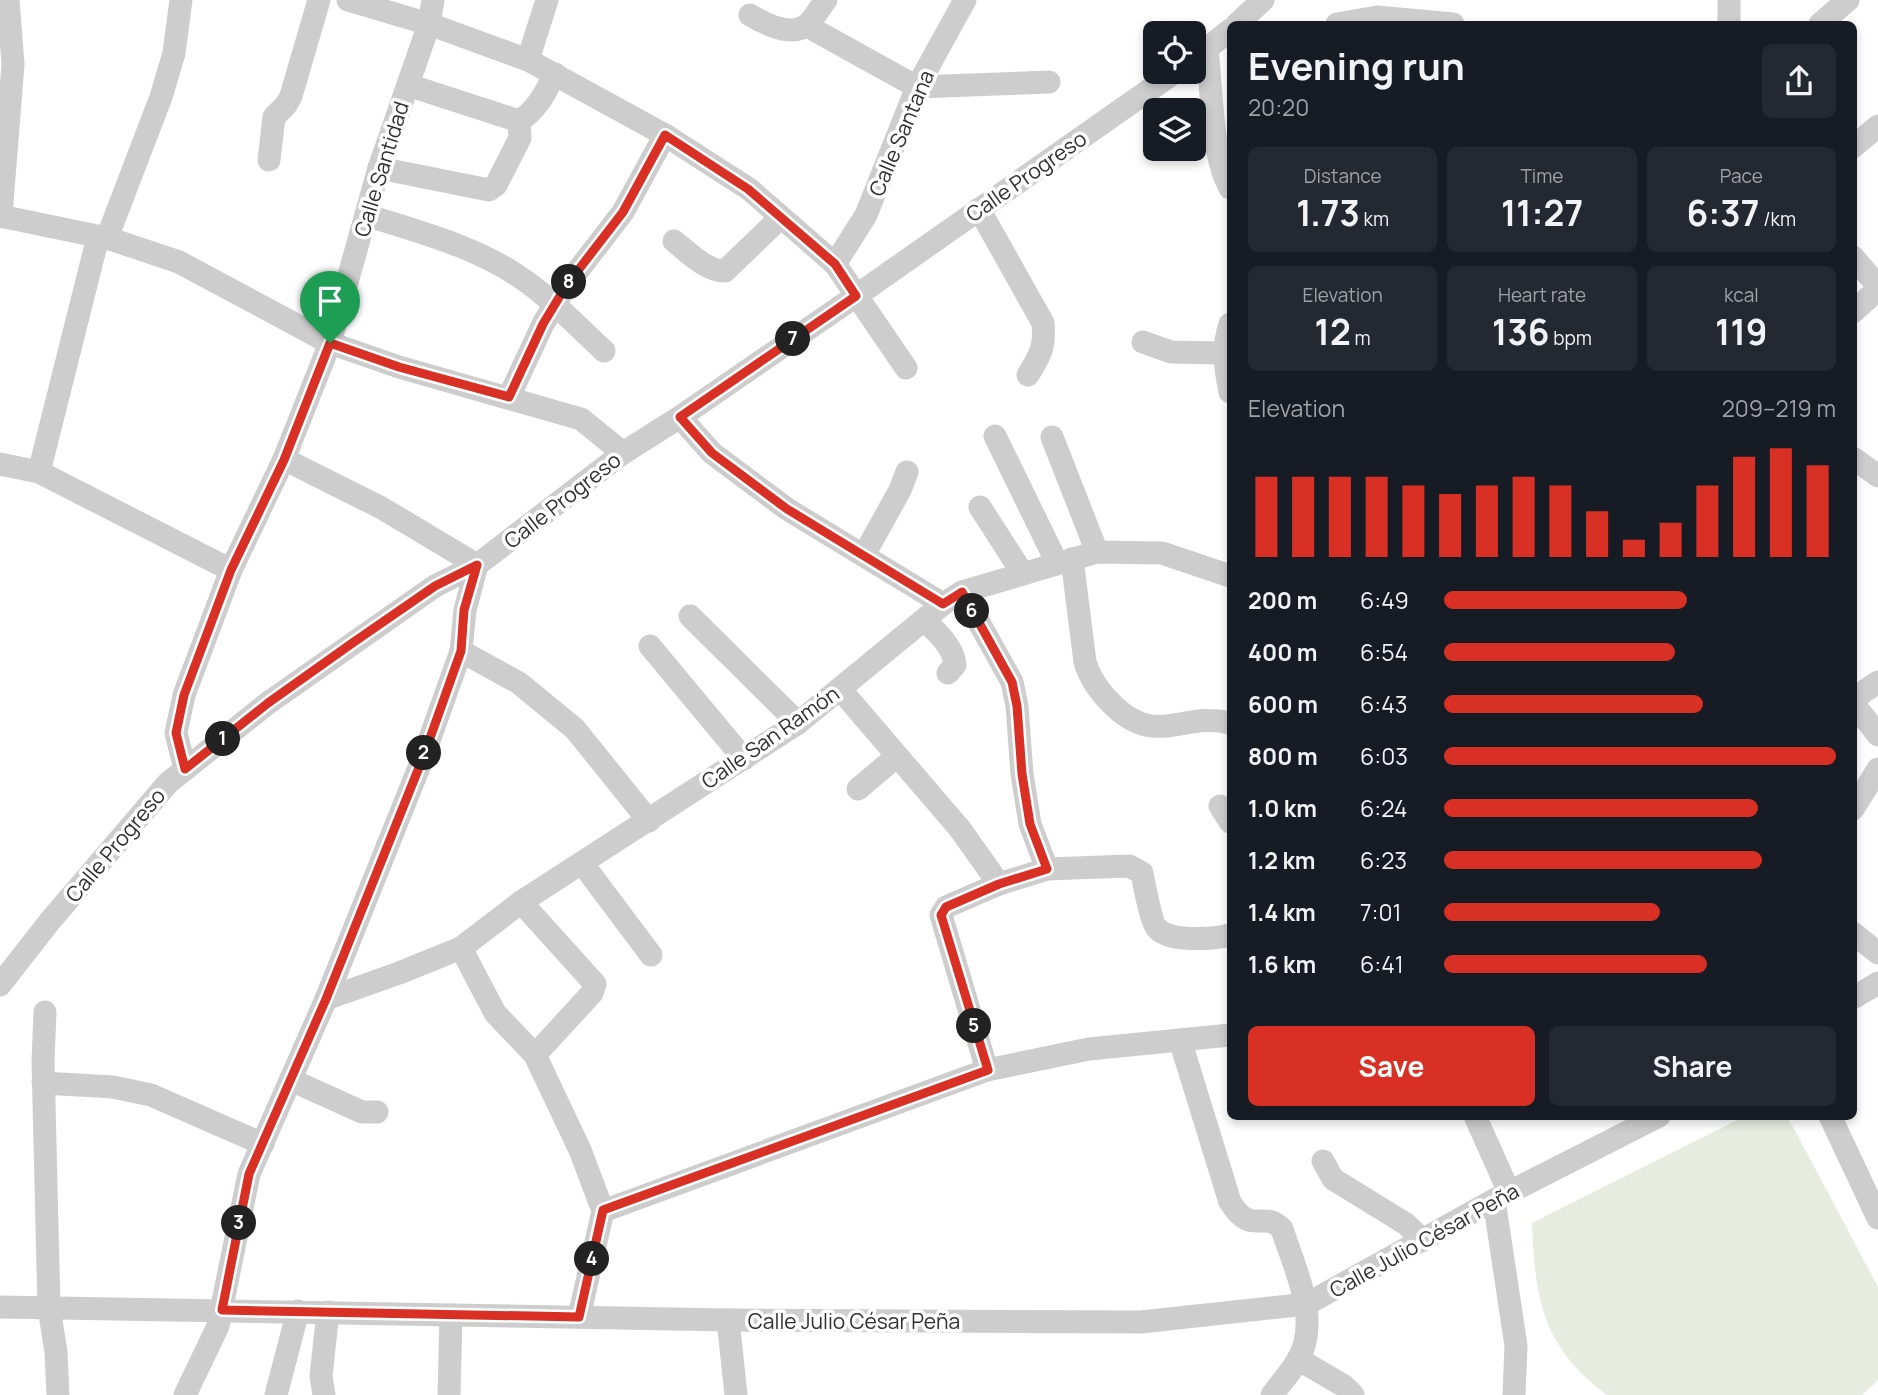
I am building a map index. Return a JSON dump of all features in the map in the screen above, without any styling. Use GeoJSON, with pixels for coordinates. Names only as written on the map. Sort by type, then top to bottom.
{"type":"FeatureCollection","features":[{"type":"Feature","properties":{"kind":"street"},"geometry":{"type":"LineString","coordinates":[[39,472],[103,238],[161,97],[174,53],[181,0]]}},
{"type":"Feature","properties":{"kind":"street"},"geometry":{"type":"LineString","coordinates":[[269,160],[274,117],[291,96],[319,0]]}},
{"type":"Feature","properties":{"kind":"street"},"geometry":{"type":"LineString","coordinates":[[348,0],[429,24],[528,60],[665,135],[748,189],[835,264],[906,368]]}},
{"type":"Feature","properties":{"kind":"street","name":"Calle Santidad"},"geometry":{"type":"LineString","coordinates":[[185,769],[176,733],[184,695],[231,570],[284,460],[330,343],[379,168],[429,24],[433,0]]}},
{"type":"Feature","properties":{"kind":"street"},"geometry":{"type":"LineString","coordinates":[[528,60],[547,0]]}},
{"type":"Feature","properties":{"kind":"street"},"geometry":{"type":"LineString","coordinates":[[750,15],[781,29],[793,30],[807,26],[826,0]]}},
{"type":"Feature","properties":{"kind":"street","name":"Calle Santana"},"geometry":{"type":"LineString","coordinates":[[835,264],[866,215],[917,88],[965,0]]}},
{"type":"Feature","properties":{"kind":"street"},"geometry":{"type":"LineString","coordinates":[[1240,21],[1263,0]]}},
{"type":"Feature","properties":{"kind":"street"},"geometry":{"type":"LineString","coordinates":[[1729,0],[1729,21]]}},
{"type":"Feature","properties":{"kind":"street"},"geometry":{"type":"LineString","coordinates":[[1824,21],[1848,0]]}},
{"type":"Feature","properties":{"kind":"street"},"geometry":{"type":"LineString","coordinates":[[11,1],[13,64],[2,160],[1,216],[103,238],[179,262],[330,343],[399,367],[581,419],[623,453]]}},
{"type":"Feature","properties":{"kind":"street"},"geometry":{"type":"LineString","coordinates":[[1354,21],[1377,17],[1420,21]]}},
{"type":"Feature","properties":{"kind":"street"},"geometry":{"type":"LineString","coordinates":[[807,26],[917,88],[1049,82]]}},
{"type":"Feature","properties":{"kind":"street"},"geometry":{"type":"LineString","coordinates":[[1216,44],[1218,153],[1227,182]]}},
{"type":"Feature","properties":{"kind":"street"},"geometry":{"type":"LineString","coordinates":[[519,121],[530,114],[545,94],[555,74]]}},
{"type":"Feature","properties":{"kind":"street","name":"Calle Progreso"},"geometry":{"type":"LineString","coordinates":[[0,985],[50,921],[168,783],[268,703],[412,601],[477,565],[623,453],[856,296],[1158,84]]}},
{"type":"Feature","properties":{"kind":"street"},"geometry":{"type":"LineString","coordinates":[[408,85],[519,121]]}},
{"type":"Feature","properties":{"kind":"street"},"geometry":{"type":"LineString","coordinates":[[379,168],[489,190],[496,185],[520,138],[519,121]]}},
{"type":"Feature","properties":{"kind":"street"},"geometry":{"type":"LineString","coordinates":[[1857,144],[1878,126]]}},
{"type":"Feature","properties":{"kind":"street"},"geometry":{"type":"LineString","coordinates":[[509,397],[543,324],[566,286],[623,212],[665,135]]}},
{"type":"Feature","properties":{"kind":"street"},"geometry":{"type":"LineString","coordinates":[[979,209],[1042,323],[1044,342],[1041,354],[1028,375]]}},
{"type":"Feature","properties":{"kind":"street"},"geometry":{"type":"LineString","coordinates":[[366,215],[436,237],[485,258],[524,279],[604,351]]}},
{"type":"Feature","properties":{"kind":"street"},"geometry":{"type":"LineString","coordinates":[[674,241],[704,264],[717,271],[725,271],[781,217]]}},
{"type":"Feature","properties":{"kind":"street"},"geometry":{"type":"LineString","coordinates":[[1857,262],[1878,288]]}},
{"type":"Feature","properties":{"kind":"street"},"geometry":{"type":"LineString","coordinates":[[1857,286],[1878,288]]}},
{"type":"Feature","properties":{"kind":"street"},"geometry":{"type":"LineString","coordinates":[[1857,308],[1878,288]]}},
{"type":"Feature","properties":{"kind":"street"},"geometry":{"type":"LineString","coordinates":[[1227,334],[1224,353],[1227,372]]}},
{"type":"Feature","properties":{"kind":"street"},"geometry":{"type":"LineString","coordinates":[[1143,342],[1171,352],[1224,353]]}},
{"type":"Feature","properties":{"kind":"street"},"geometry":{"type":"LineString","coordinates":[[680,417],[712,453],[787,509],[864,555],[952,598],[1012,682],[1030,824],[1047,869]]}},
{"type":"Feature","properties":{"kind":"street"},"geometry":{"type":"LineString","coordinates":[[995,436],[1065,561],[1088,673],[1108,701],[1141,726],[1157,727],[1204,721],[1227,723]]}},
{"type":"Feature","properties":{"kind":"street"},"geometry":{"type":"LineString","coordinates":[[1052,437],[1097,552]]}},
{"type":"Feature","properties":{"kind":"street"},"geometry":{"type":"LineString","coordinates":[[185,1395],[218,1326],[249,1174],[326,999],[424,755],[461,651],[464,610],[477,565],[380,507],[284,460]]}},
{"type":"Feature","properties":{"kind":"street"},"geometry":{"type":"LineString","coordinates":[[0,464],[39,472],[231,570]]}},
{"type":"Feature","properties":{"kind":"street"},"geometry":{"type":"LineString","coordinates":[[864,555],[907,472]]}},
{"type":"Feature","properties":{"kind":"street"},"geometry":{"type":"LineString","coordinates":[[980,507],[1023,573]]}},
{"type":"Feature","properties":{"kind":"street","name":"Calle San Ramón"},"geometry":{"type":"LineString","coordinates":[[326,999],[461,948],[521,902],[798,723],[952,598],[1023,573],[1097,552],[1162,553],[1227,574]]}},
{"type":"Feature","properties":{"kind":"street"},"geometry":{"type":"LineString","coordinates":[[690,616],[798,723]]}},
{"type":"Feature","properties":{"kind":"street"},"geometry":{"type":"LineString","coordinates":[[924,620],[940,635],[954,658],[955,665],[948,673]]}},
{"type":"Feature","properties":{"kind":"street"},"geometry":{"type":"LineString","coordinates":[[650,646],[744,758]]}},
{"type":"Feature","properties":{"kind":"street"},"geometry":{"type":"LineString","coordinates":[[461,651],[519,683],[575,729],[649,821]]}},
{"type":"Feature","properties":{"kind":"street"},"geometry":{"type":"LineString","coordinates":[[1857,698],[1878,682]]}},
{"type":"Feature","properties":{"kind":"street"},"geometry":{"type":"LineString","coordinates":[[840,689],[960,829],[999,884]]}},
{"type":"Feature","properties":{"kind":"street"},"geometry":{"type":"LineString","coordinates":[[1857,706],[1878,735]]}},
{"type":"Feature","properties":{"kind":"street"},"geometry":{"type":"LineString","coordinates":[[858,789],[897,756]]}},
{"type":"Feature","properties":{"kind":"street"},"geometry":{"type":"LineString","coordinates":[[1857,802],[1878,769]]}},
{"type":"Feature","properties":{"kind":"street"},"geometry":{"type":"LineString","coordinates":[[582,863],[652,956]]}},
{"type":"Feature","properties":{"kind":"street"},"geometry":{"type":"LineString","coordinates":[[988,1070],[941,915],[946,907],[999,884],[1047,869],[1129,866],[1142,873],[1155,926],[1165,934],[1207,940],[1227,936]]}},
{"type":"Feature","properties":{"kind":"street"},"geometry":{"type":"LineString","coordinates":[[521,902],[595,984],[592,993],[535,1055]]}},
{"type":"Feature","properties":{"kind":"street"},"geometry":{"type":"LineString","coordinates":[[1857,936],[1878,953]]}},
{"type":"Feature","properties":{"kind":"street"},"geometry":{"type":"LineString","coordinates":[[461,948],[495,1013],[535,1055],[580,1150],[603,1210],[579,1317]]}},
{"type":"Feature","properties":{"kind":"street"},"geometry":{"type":"LineString","coordinates":[[1857,996],[1878,983]]}},
{"type":"Feature","properties":{"kind":"street"},"geometry":{"type":"LineString","coordinates":[[45,1012],[43,1083],[49,1308],[56,1352],[58,1395]]}},
{"type":"Feature","properties":{"kind":"street"},"geometry":{"type":"LineString","coordinates":[[603,1210],[988,1070],[1089,1049],[1227,1035]]}},
{"type":"Feature","properties":{"kind":"street"},"geometry":{"type":"LineString","coordinates":[[1180,1040],[1230,1202],[1238,1215],[1248,1222],[1265,1220],[1276,1223],[1282,1229],[1307,1304],[1307,1335],[1298,1359],[1272,1395]]}},
{"type":"Feature","properties":{"kind":"street"},"geometry":{"type":"LineString","coordinates":[[291,1080],[362,1112],[377,1112]]}},
{"type":"Feature","properties":{"kind":"street"},"geometry":{"type":"LineString","coordinates":[[43,1083],[113,1087],[151,1095],[262,1144]]}},
{"type":"Feature","properties":{"kind":"street"},"geometry":{"type":"LineString","coordinates":[[1476,1120],[1502,1196],[1516,1346],[1514,1395]]}},
{"type":"Feature","properties":{"kind":"street","name":"Calle Julio César Peña"},"geometry":{"type":"LineString","coordinates":[[0,1307],[728,1320],[1141,1322],[1307,1304],[1502,1196],[1652,1120]]}},
{"type":"Feature","properties":{"kind":"street"},"geometry":{"type":"LineString","coordinates":[[1832,1120],[1878,1218]]}},
{"type":"Feature","properties":{"kind":"street"},"geometry":{"type":"LineString","coordinates":[[1323,1161],[1333,1179],[1406,1224],[1423,1240]]}},
{"type":"Feature","properties":{"kind":"street"},"geometry":{"type":"LineString","coordinates":[[276,1395],[298,1311]]}},
{"type":"Feature","properties":{"kind":"street"},"geometry":{"type":"LineString","coordinates":[[324,1395],[321,1376],[328,1312]]}},
{"type":"Feature","properties":{"kind":"street"},"geometry":{"type":"LineString","coordinates":[[449,1395],[451,1315]]}},
{"type":"Feature","properties":{"kind":"street"},"geometry":{"type":"LineString","coordinates":[[728,1320],[736,1395]]}},
{"type":"Feature","properties":{"kind":"street"},"geometry":{"type":"LineString","coordinates":[[1298,1359],[1344,1386],[1353,1395]]}},
{"type":"Feature","properties":{"kind":"shaded area"},"geometry":{"type":"Polygon","coordinates":[[[1737,1120],[1788,1120],[1878,1287],[1878,1380],[1862,1395],[1607,1395],[1568,1359],[1546,1320],[1536,1275],[1532,1223],[1737,1120]]]}},
{"type":"Feature","properties":{"kind":"route"},"geometry":{"type":"LineString","coordinates":[[665,135],[748,189],[835,264],[856,296],[680,417],[712,453],[787,509],[943,604],[962,592],[1012,682],[1030,824],[1047,869],[999,884],[946,907],[941,915],[988,1070],[603,1210],[579,1317],[222,1310],[249,1174],[326,999],[424,755],[461,651],[464,610],[477,565],[435,586],[351,644],[268,703],[185,769],[176,733],[184,695],[231,570],[284,460],[330,343],[399,367],[509,397],[543,324],[566,286],[623,212],[665,135]]}}]}
